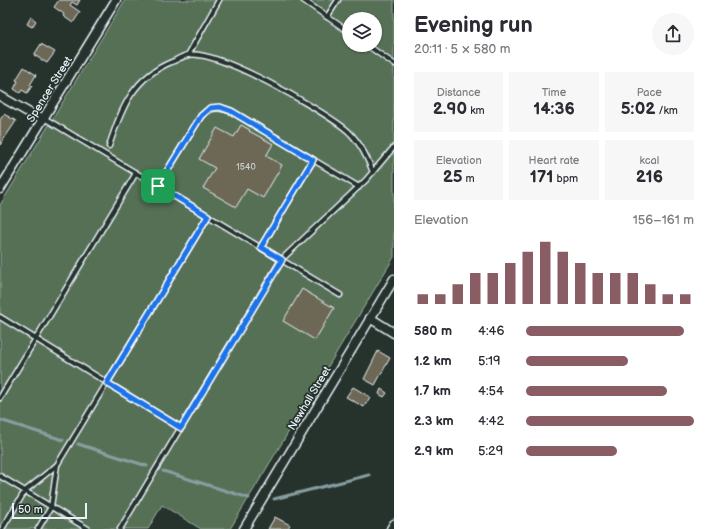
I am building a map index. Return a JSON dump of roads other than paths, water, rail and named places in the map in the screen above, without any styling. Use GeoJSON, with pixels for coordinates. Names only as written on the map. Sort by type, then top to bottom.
{"type":"FeatureCollection","features":[{"type":"Feature","properties":{"kind":"street","name":"Spencer Street"},"geometry":{"type":"LineString","coordinates":[[0,189],[116,0]]}},
{"type":"Feature","properties":{"kind":"street"},"geometry":{"type":"LineString","coordinates":[[0,96],[33,115],[44,118]]}},
{"type":"Feature","properties":{"kind":"street","name":"Newhall Street"},"geometry":{"type":"LineString","coordinates":[[244,529],[394,279]]}},
{"type":"Feature","properties":{"kind":"street"},"geometry":{"type":"LineString","coordinates":[[370,318],[394,333]]}},
{"type":"Feature","properties":{"kind":"street"},"geometry":{"type":"LineString","coordinates":[[391,529],[394,524]]}},
{"type":"Feature","properties":{"kind":"lane"},"geometry":{"type":"LineString","coordinates":[[188,55],[219,0]]}},
{"type":"Feature","properties":{"kind":"lane"},"geometry":{"type":"LineString","coordinates":[[303,0],[342,27]]}},
{"type":"Feature","properties":{"kind":"lane"},"geometry":{"type":"LineString","coordinates":[[327,17],[338,0]]}},
{"type":"Feature","properties":{"kind":"lane"},"geometry":{"type":"LineString","coordinates":[[377,52],[394,64]]}},
{"type":"Feature","properties":{"kind":"lane"},"geometry":{"type":"LineString","coordinates":[[109,146],[124,105],[136,88],[149,74],[164,65],[188,55],[216,59],[235,66],[284,91],[343,127],[355,139],[366,155],[373,172]]}},
{"type":"Feature","properties":{"kind":"lane"},"geometry":{"type":"LineString","coordinates":[[158,186],[201,116],[210,108],[220,107],[231,111],[359,187]]}},
{"type":"Feature","properties":{"kind":"lane"},"geometry":{"type":"LineString","coordinates":[[44,118],[340,295]]}},
{"type":"Feature","properties":{"kind":"lane"},"geometry":{"type":"LineString","coordinates":[[120,529],[282,260],[359,187],[394,147]]}},
{"type":"Feature","properties":{"kind":"lane"},"geometry":{"type":"LineString","coordinates":[[261,247],[313,160]]}},
{"type":"Feature","properties":{"kind":"lane"},"geometry":{"type":"LineString","coordinates":[[0,398],[136,173]]}},
{"type":"Feature","properties":{"kind":"lane"},"geometry":{"type":"LineString","coordinates":[[2,529],[25,491],[57,465],[208,216]]}},
{"type":"Feature","properties":{"kind":"lane"},"geometry":{"type":"LineString","coordinates":[[0,317],[181,428]]}},
{"type":"Feature","properties":{"kind":"lane"},"geometry":{"type":"LineString","coordinates":[[38,529],[51,507],[57,465]]}},
{"type":"Feature","properties":{"kind":"lane"},"geometry":{"type":"LineString","coordinates":[[0,476],[88,529]]}},
{"type":"Feature","properties":{"kind":"waterway"},"geometry":{"type":"LineString","coordinates":[[0,420],[63,440]]}},
{"type":"Feature","properties":{"kind":"waterway"},"geometry":{"type":"LineString","coordinates":[[78,444],[147,466]]}},
{"type":"Feature","properties":{"kind":"waterway"},"geometry":{"type":"LineString","coordinates":[[163,471],[249,498]]}},
{"type":"Feature","properties":{"kind":"waterway"},"geometry":{"type":"LineString","coordinates":[[274,499],[369,475]]}}]}
